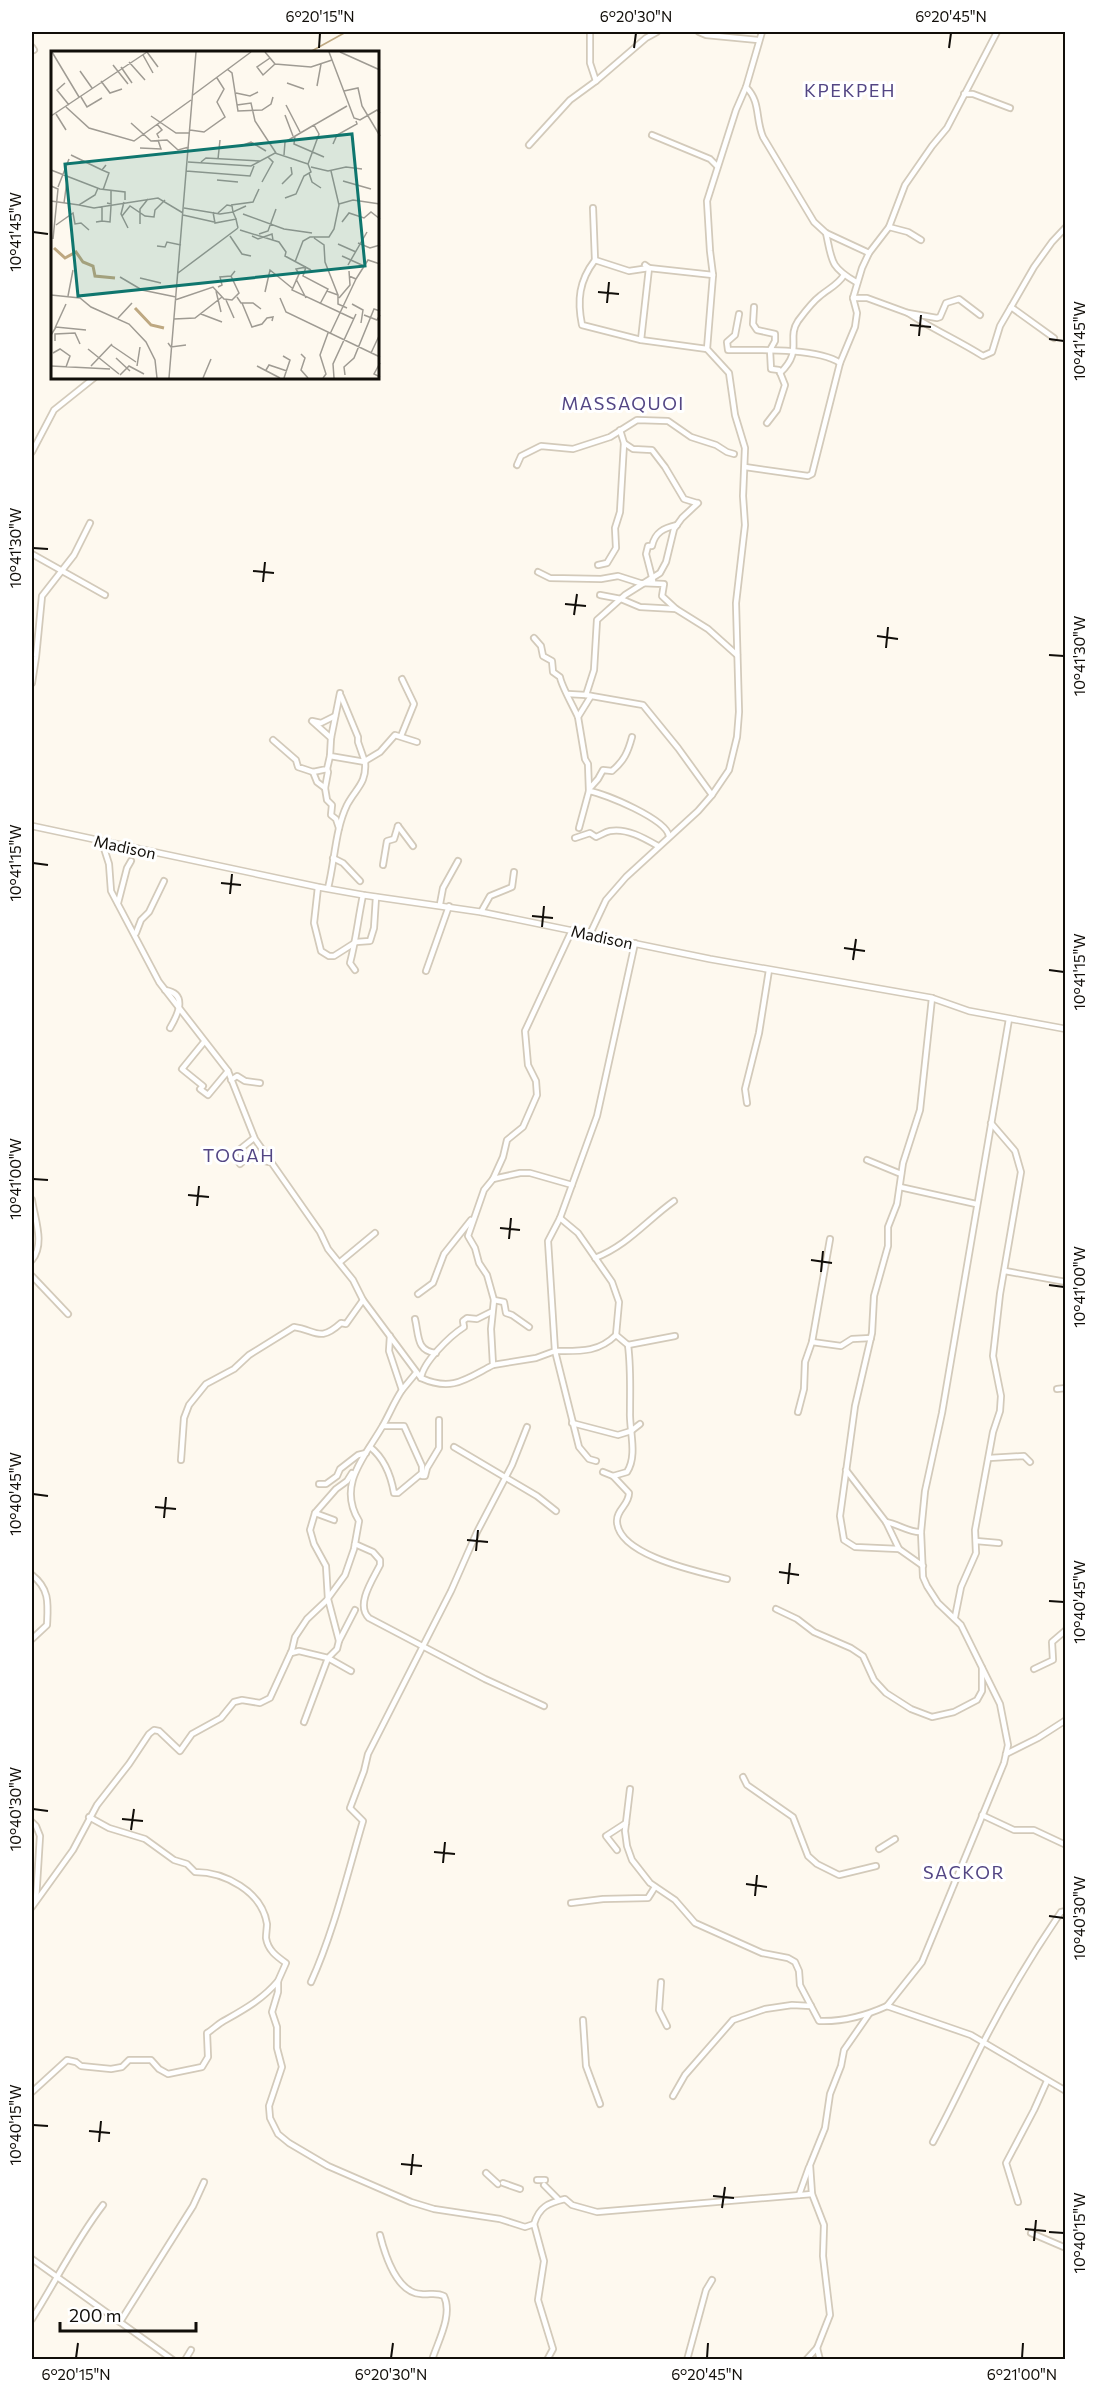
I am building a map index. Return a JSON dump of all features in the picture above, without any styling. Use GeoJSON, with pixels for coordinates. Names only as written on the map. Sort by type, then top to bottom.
{"type":"FeatureCollection","features":[{"type":"Feature","properties":{"kind":"street"},"geometry":{"type":"LineString","coordinates":[[590,32],[590,63],[596,81]]}},
{"type":"Feature","properties":{"kind":"street"},"geometry":{"type":"LineString","coordinates":[[529,144],[570,100],[646,38],[657,32]]}},
{"type":"Feature","properties":{"kind":"street"},"geometry":{"type":"LineString","coordinates":[[699,32],[706,35],[758,40]]}},
{"type":"Feature","properties":{"kind":"street"},"geometry":{"type":"LineString","coordinates":[[706,349],[713,275],[708,201],[717,166],[746,87],[762,32]]}},
{"type":"Feature","properties":{"kind":"street"},"geometry":{"type":"LineString","coordinates":[[745,466],[808,476],[812,474],[840,363],[851,339],[856,320],[853,297],[856,282],[869,252],[889,227],[905,185],[947,128],[997,32]]}},
{"type":"Feature","properties":{"kind":"street"},"geometry":{"type":"LineString","coordinates":[[746,87],[755,96],[758,125],[774,158],[782,165],[786,177],[814,222],[826,233],[869,252]]}},
{"type":"Feature","properties":{"kind":"street"},"geometry":{"type":"LineString","coordinates":[[964,94],[973,94],[1010,108]]}},
{"type":"Feature","properties":{"kind":"street"},"geometry":{"type":"LineString","coordinates":[[652,135],[710,159],[717,166]]}},
{"type":"Feature","properties":{"kind":"street"},"geometry":{"type":"LineString","coordinates":[[590,934],[606,900],[658,846],[698,811],[729,770],[737,737],[739,712],[736,603],[745,525],[743,496],[745,448],[735,415],[729,373],[706,349],[641,340],[582,325],[577,302],[587,269],[595,260],[593,208]]}},
{"type":"Feature","properties":{"kind":"street"},"geometry":{"type":"LineString","coordinates":[[889,227],[908,231],[921,240]]}},
{"type":"Feature","properties":{"kind":"street"},"geometry":{"type":"LineString","coordinates":[[908,313],[930,328],[961,342],[983,356],[992,352],[1000,326],[1011,306],[1034,267],[1065,227]]}},
{"type":"Feature","properties":{"kind":"street"},"geometry":{"type":"LineString","coordinates":[[826,233],[833,265],[856,282]]}},
{"type":"Feature","properties":{"kind":"street"},"geometry":{"type":"LineString","coordinates":[[595,260],[629,271],[647,266],[713,275]]}},
{"type":"Feature","properties":{"kind":"street"},"geometry":{"type":"LineString","coordinates":[[641,340],[647,266]]}},
{"type":"Feature","properties":{"kind":"street"},"geometry":{"type":"LineString","coordinates":[[780,373],[789,364],[794,353],[796,324],[817,299],[829,287],[840,282],[844,275]]}},
{"type":"Feature","properties":{"kind":"street"},"geometry":{"type":"LineString","coordinates":[[853,297],[867,298],[908,313],[938,318],[946,303],[959,299],[980,315]]}},
{"type":"Feature","properties":{"kind":"street"},"geometry":{"type":"LineString","coordinates":[[1011,306],[1054,338]]}},
{"type":"Feature","properties":{"kind":"street"},"geometry":{"type":"LineString","coordinates":[[754,307],[753,324],[757,330],[775,334],[775,341],[770,350],[771,369],[779,370],[785,385],[785,391],[777,410],[767,423]]}},
{"type":"Feature","properties":{"kind":"street"},"geometry":{"type":"LineString","coordinates":[[739,314],[735,335],[727,342],[728,350],[770,350],[819,355],[840,363]]}},
{"type":"Feature","properties":{"kind":"street"},"geometry":{"type":"LineString","coordinates":[[32,452],[54,410],[92,380]]}},
{"type":"Feature","properties":{"kind":"street"},"geometry":{"type":"LineString","coordinates":[[517,465],[521,456],[541,446],[573,449],[610,437],[637,420],[668,421],[691,437],[734,454]]}},
{"type":"Feature","properties":{"kind":"street"},"geometry":{"type":"LineString","coordinates":[[598,565],[607,563],[616,548],[615,528],[620,512],[624,443],[620,430]]}},
{"type":"Feature","properties":{"kind":"street"},"geometry":{"type":"LineString","coordinates":[[624,443],[633,449],[652,450],[684,499],[698,503],[677,525],[666,562],[653,581]]}},
{"type":"Feature","properties":{"kind":"street"},"geometry":{"type":"LineString","coordinates":[[32,682],[42,596],[74,555],[90,523]]}},
{"type":"Feature","properties":{"kind":"street"},"geometry":{"type":"LineString","coordinates":[[653,581],[646,554],[648,546],[652,546],[653,539],[664,528],[677,525]]}},
{"type":"Feature","properties":{"kind":"street"},"geometry":{"type":"LineString","coordinates":[[32,554],[105,595]]}},
{"type":"Feature","properties":{"kind":"street"},"geometry":{"type":"LineString","coordinates":[[538,572],[550,578],[602,579],[618,576],[643,583]]}},
{"type":"Feature","properties":{"kind":"street"},"geometry":{"type":"LineString","coordinates":[[578,717],[588,696],[594,670],[597,620],[643,583],[653,581],[664,584],[662,596],[676,609],[708,629],[737,655]]}},
{"type":"Feature","properties":{"kind":"street"},"geometry":{"type":"LineString","coordinates":[[600,595],[621,599],[640,607],[676,609]]}},
{"type":"Feature","properties":{"kind":"street"},"geometry":{"type":"LineString","coordinates":[[534,638],[541,646],[543,656],[552,662],[554,672],[560,677],[560,683],[568,694],[578,717],[585,759],[588,764],[589,789],[579,828]]}},
{"type":"Feature","properties":{"kind":"street"},"geometry":{"type":"LineString","coordinates":[[401,736],[414,704],[402,679]]}},
{"type":"Feature","properties":{"kind":"street"},"geometry":{"type":"LineString","coordinates":[[328,888],[339,829],[347,805],[366,775],[365,761],[358,737],[340,693],[331,738],[325,788],[327,800],[332,805],[332,815],[339,829]]}},
{"type":"Feature","properties":{"kind":"street"},"geometry":{"type":"LineString","coordinates":[[568,694],[643,705],[712,795]]}},
{"type":"Feature","properties":{"kind":"street"},"geometry":{"type":"LineString","coordinates":[[331,738],[312,721],[321,723],[335,716]]}},
{"type":"Feature","properties":{"kind":"street"},"geometry":{"type":"LineString","coordinates":[[330,756],[365,761],[380,752],[395,735],[417,742]]}},
{"type":"Feature","properties":{"kind":"street"},"geometry":{"type":"LineString","coordinates":[[589,789],[603,770],[612,771],[626,757],[632,737]]}},
{"type":"Feature","properties":{"kind":"street"},"geometry":{"type":"LineString","coordinates":[[273,740],[296,760],[298,767],[313,772],[327,769]]}},
{"type":"Feature","properties":{"kind":"street"},"geometry":{"type":"LineString","coordinates":[[313,772],[317,782],[325,788]]}},
{"type":"Feature","properties":{"kind":"street"},"geometry":{"type":"LineString","coordinates":[[589,789],[606,794],[651,818],[665,827],[669,836]]}},
{"type":"Feature","properties":{"kind":"street","name":"Madison"},"geometry":{"type":"LineString","coordinates":[[32,826],[318,887],[376,897],[440,904],[769,970],[932,998],[969,1011],[1065,1029]]}},
{"type":"Feature","properties":{"kind":"street"},"geometry":{"type":"LineString","coordinates":[[383,865],[385,845],[387,841],[394,839],[398,826],[413,846]]}},
{"type":"Feature","properties":{"kind":"street"},"geometry":{"type":"LineString","coordinates":[[575,838],[590,833],[596,837],[608,831],[620,831],[644,838],[658,846]]}},
{"type":"Feature","properties":{"kind":"street"},"geometry":{"type":"LineString","coordinates":[[102,842],[109,864],[111,891],[159,982],[228,1071],[254,1138],[303,1206],[328,1249],[353,1280],[363,1300],[421,1378],[435,1384],[452,1385],[493,1365],[537,1358],[555,1351],[594,1350],[604,1346],[616,1335],[619,1302],[612,1282],[578,1233],[560,1218]]}},
{"type":"Feature","properties":{"kind":"street"},"geometry":{"type":"LineString","coordinates":[[333,858],[343,863],[360,881]]}},
{"type":"Feature","properties":{"kind":"street"},"geometry":{"type":"LineString","coordinates":[[118,903],[131,861]]}},
{"type":"Feature","properties":{"kind":"street"},"geometry":{"type":"LineString","coordinates":[[440,904],[443,888],[458,861]]}},
{"type":"Feature","properties":{"kind":"street"},"geometry":{"type":"LineString","coordinates":[[481,912],[490,896],[512,887],[514,872]]}},
{"type":"Feature","properties":{"kind":"street"},"geometry":{"type":"LineString","coordinates":[[135,934],[164,881]]}},
{"type":"Feature","properties":{"kind":"street"},"geometry":{"type":"LineString","coordinates":[[318,887],[314,923],[319,950],[324,954],[334,956],[356,942],[367,942],[371,939],[376,897]]}},
{"type":"Feature","properties":{"kind":"street"},"geometry":{"type":"LineString","coordinates":[[355,970],[350,963],[356,942],[363,895]]}},
{"type":"Feature","properties":{"kind":"street"},"geometry":{"type":"LineString","coordinates":[[426,971],[449,906]]}},
{"type":"Feature","properties":{"kind":"street"},"geometry":{"type":"LineString","coordinates":[[493,1365],[492,1312],[494,1300],[487,1275],[479,1263],[475,1248],[468,1236],[484,1190],[493,1179],[503,1157],[507,1140],[523,1127],[537,1095],[536,1081],[528,1065],[525,1031],[572,930]]}},
{"type":"Feature","properties":{"kind":"street"},"geometry":{"type":"LineString","coordinates":[[596,1461],[589,1459],[579,1447],[555,1351],[548,1241],[560,1218],[597,1116],[635,943]]}},
{"type":"Feature","properties":{"kind":"street"},"geometry":{"type":"LineString","coordinates":[[747,1103],[745,1089],[759,1033],[769,970]]}},
{"type":"Feature","properties":{"kind":"street"},"geometry":{"type":"LineString","coordinates":[[923,1566],[899,1549],[855,1547],[844,1540],[840,1516],[855,1406],[871,1338],[874,1296],[888,1246],[888,1227],[897,1204],[901,1174],[920,1110],[932,998]]}},
{"type":"Feature","properties":{"kind":"street"},"geometry":{"type":"LineString","coordinates":[[170,1028],[180,1010]]}},
{"type":"Feature","properties":{"kind":"street"},"geometry":{"type":"LineString","coordinates":[[630,1789],[627,1846],[632,1860],[655,1887],[675,1900],[694,1923],[762,1953],[791,1959],[798,1967],[800,1985],[819,2021],[843,2020],[869,2014],[887,2006],[922,1962],[1008,1745],[1000,1704],[982,1668],[955,1617],[938,1603],[927,1586],[923,1576],[921,1532],[925,1491],[942,1413],[1009,1018]]}},
{"type":"Feature","properties":{"kind":"street"},"geometry":{"type":"LineString","coordinates":[[204,1042],[182,1069],[203,1086],[200,1089],[208,1095],[228,1071]]}},
{"type":"Feature","properties":{"kind":"street"},"geometry":{"type":"LineString","coordinates":[[231,1080],[237,1076],[245,1081],[260,1083]]}},
{"type":"Feature","properties":{"kind":"street"},"geometry":{"type":"LineString","coordinates":[[955,1617],[961,1587],[976,1553],[975,1530],[1001,1404],[993,1356],[1021,1172],[1015,1151],[990,1123]]}},
{"type":"Feature","properties":{"kind":"street"},"geometry":{"type":"LineString","coordinates":[[254,1138],[234,1154],[240,1164],[248,1157],[270,1162]]}},
{"type":"Feature","properties":{"kind":"street"},"geometry":{"type":"LineString","coordinates":[[867,1160],[901,1174]]}},
{"type":"Feature","properties":{"kind":"street"},"geometry":{"type":"LineString","coordinates":[[493,1179],[530,1173],[572,1185]]}},
{"type":"Feature","properties":{"kind":"street"},"geometry":{"type":"LineString","coordinates":[[900,1187],[976,1204]]}},
{"type":"Feature","properties":{"kind":"street"},"geometry":{"type":"LineString","coordinates":[[32,1200],[39,1244],[32,1260]]}},
{"type":"Feature","properties":{"kind":"street"},"geometry":{"type":"LineString","coordinates":[[595,1258],[614,1251],[643,1228],[654,1215],[674,1201]]}},
{"type":"Feature","properties":{"kind":"street"},"geometry":{"type":"LineString","coordinates":[[418,1294],[434,1283],[444,1254],[475,1215]]}},
{"type":"Feature","properties":{"kind":"street"},"geometry":{"type":"LineString","coordinates":[[340,1262],[375,1233]]}},
{"type":"Feature","properties":{"kind":"street"},"geometry":{"type":"LineString","coordinates":[[798,1412],[804,1389],[805,1362],[812,1342],[830,1239]]}},
{"type":"Feature","properties":{"kind":"street"},"geometry":{"type":"LineString","coordinates":[[1005,1271],[1065,1282]]}},
{"type":"Feature","properties":{"kind":"street"},"geometry":{"type":"LineString","coordinates":[[32,1276],[68,1314]]}},
{"type":"Feature","properties":{"kind":"street"},"geometry":{"type":"LineString","coordinates":[[181,1460],[184,1418],[189,1405],[206,1384],[234,1369],[249,1355],[294,1327],[306,1332],[327,1334],[341,1323],[346,1324],[363,1300]]}},
{"type":"Feature","properties":{"kind":"street"},"geometry":{"type":"LineString","coordinates":[[494,1300],[504,1302],[506,1313],[529,1327]]}},
{"type":"Feature","properties":{"kind":"street"},"geometry":{"type":"LineString","coordinates":[[421,1378],[422,1369],[446,1341],[464,1327],[463,1321],[467,1318],[477,1319],[492,1312]]}},
{"type":"Feature","properties":{"kind":"street"},"geometry":{"type":"LineString","coordinates":[[415,1319],[421,1347],[426,1351],[436,1353]]}},
{"type":"Feature","properties":{"kind":"street"},"geometry":{"type":"LineString","coordinates":[[613,1476],[627,1472],[630,1467],[633,1443],[630,1413],[632,1370],[628,1345],[616,1335]]}},
{"type":"Feature","properties":{"kind":"street"},"geometry":{"type":"LineString","coordinates":[[390,1336],[389,1351],[402,1390]]}},
{"type":"Feature","properties":{"kind":"street"},"geometry":{"type":"LineString","coordinates":[[628,1345],[675,1336]]}},
{"type":"Feature","properties":{"kind":"street"},"geometry":{"type":"LineString","coordinates":[[812,1342],[842,1346],[852,1339],[871,1338]]}},
{"type":"Feature","properties":{"kind":"street"},"geometry":{"type":"LineString","coordinates":[[339,1641],[328,1599],[326,1566],[314,1544],[310,1530],[315,1513],[336,1489],[347,1481],[383,1426],[402,1390],[416,1373]]}},
{"type":"Feature","properties":{"kind":"street"},"geometry":{"type":"LineString","coordinates":[[1058,1389],[1065,1388]]}},
{"type":"Feature","properties":{"kind":"street"},"geometry":{"type":"LineString","coordinates":[[383,1426],[404,1426],[422,1466],[422,1476],[425,1476],[439,1448],[440,1420]]}},
{"type":"Feature","properties":{"kind":"street"},"geometry":{"type":"LineString","coordinates":[[572,1423],[618,1435],[631,1431],[640,1424]]}},
{"type":"Feature","properties":{"kind":"street"},"geometry":{"type":"LineString","coordinates":[[311,1982],[348,1878],[363,1821],[350,1808],[368,1754],[518,1452],[527,1427]]}},
{"type":"Feature","properties":{"kind":"street"},"geometry":{"type":"LineString","coordinates":[[370,1447],[383,1461],[392,1480],[394,1493],[398,1493],[422,1473]]}},
{"type":"Feature","properties":{"kind":"street"},"geometry":{"type":"LineString","coordinates":[[454,1447],[537,1496],[556,1511]]}},
{"type":"Feature","properties":{"kind":"street"},"geometry":{"type":"LineString","coordinates":[[319,1484],[326,1484],[358,1455],[366,1453]]}},
{"type":"Feature","properties":{"kind":"street"},"geometry":{"type":"LineString","coordinates":[[989,1458],[1024,1456],[1030,1462]]}},
{"type":"Feature","properties":{"kind":"street"},"geometry":{"type":"LineString","coordinates":[[846,1470],[886,1521],[899,1549]]}},
{"type":"Feature","properties":{"kind":"street"},"geometry":{"type":"LineString","coordinates":[[34,1900],[40,1898],[73,1850],[89,1817],[149,1734],[154,1730],[159,1731],[180,1751],[192,1734],[221,1718],[234,1702],[243,1700],[260,1703],[266,1701],[291,1653],[295,1636],[307,1619],[328,1599],[345,1575],[355,1544],[359,1521],[352,1509],[350,1496],[354,1471]]}},
{"type":"Feature","properties":{"kind":"street"},"geometry":{"type":"LineString","coordinates":[[603,1472],[613,1476],[629,1493],[627,1502],[618,1513],[617,1523],[624,1538],[646,1554],[675,1565],[727,1579]]}},
{"type":"Feature","properties":{"kind":"street"},"geometry":{"type":"LineString","coordinates":[[315,1513],[334,1520]]}},
{"type":"Feature","properties":{"kind":"street"},"geometry":{"type":"LineString","coordinates":[[886,1521],[897,1523],[914,1533],[921,1532]]}},
{"type":"Feature","properties":{"kind":"street"},"geometry":{"type":"LineString","coordinates":[[976,1541],[999,1544]]}},
{"type":"Feature","properties":{"kind":"street"},"geometry":{"type":"LineString","coordinates":[[355,1544],[373,1552],[380,1560],[380,1565],[367,1590],[365,1616],[544,1706]]}},
{"type":"Feature","properties":{"kind":"street"},"geometry":{"type":"LineString","coordinates":[[911,1557],[922,1557]]}},
{"type":"Feature","properties":{"kind":"street"},"geometry":{"type":"LineString","coordinates":[[32,1575],[41,1582],[49,1598],[47,1625],[32,1639]]}},
{"type":"Feature","properties":{"kind":"street"},"geometry":{"type":"LineString","coordinates":[[776,1609],[797,1619],[814,1632],[851,1648],[863,1656],[874,1680],[886,1693],[911,1709],[932,1717],[954,1712],[977,1700],[982,1691],[982,1668]]}},
{"type":"Feature","properties":{"kind":"street"},"geometry":{"type":"LineString","coordinates":[[304,1722],[328,1658],[337,1649],[356,1610]]}},
{"type":"Feature","properties":{"kind":"street"},"geometry":{"type":"LineString","coordinates":[[1034,1669],[1053,1660],[1052,1642],[1065,1630]]}},
{"type":"Feature","properties":{"kind":"street"},"geometry":{"type":"LineString","coordinates":[[291,1653],[299,1651],[328,1658],[351,1671]]}},
{"type":"Feature","properties":{"kind":"street"},"geometry":{"type":"LineString","coordinates":[[1006,1754],[1038,1738],[1065,1720]]}},
{"type":"Feature","properties":{"kind":"street"},"geometry":{"type":"LineString","coordinates":[[743,1777],[747,1785],[793,1817],[808,1856],[817,1864],[839,1875],[876,1866]]}},
{"type":"Feature","properties":{"kind":"street"},"geometry":{"type":"LineString","coordinates":[[982,1815],[1014,1830],[1034,1830],[1065,1845]]}},
{"type":"Feature","properties":{"kind":"street"},"geometry":{"type":"LineString","coordinates":[[32,2092],[67,2060],[81,2066],[111,2069],[122,2067],[129,2060],[151,2060],[159,2069],[168,2074],[202,2067],[208,2056],[207,2033],[220,2023],[240,2013],[251,2003],[259,2001],[278,1981],[286,1963],[272,1953],[266,1938],[267,1922],[256,1901],[243,1886],[209,1872],[195,1872],[187,1864],[174,1860],[146,1839],[109,1828],[89,1817]]}},
{"type":"Feature","properties":{"kind":"street"},"geometry":{"type":"LineString","coordinates":[[32,1822],[40,1836],[32,1907]]}},
{"type":"Feature","properties":{"kind":"street"},"geometry":{"type":"LineString","coordinates":[[617,1850],[606,1836],[627,1822]]}},
{"type":"Feature","properties":{"kind":"street"},"geometry":{"type":"LineString","coordinates":[[879,1849],[895,1839]]}},
{"type":"Feature","properties":{"kind":"street"},"geometry":{"type":"LineString","coordinates":[[571,1903],[603,1899],[648,1898],[655,1887]]}},
{"type":"Feature","properties":{"kind":"street"},"geometry":{"type":"LineString","coordinates":[[933,2142],[962,2089],[983,2042],[1045,1936],[1065,1911]]}},
{"type":"Feature","properties":{"kind":"street"},"geometry":{"type":"LineString","coordinates":[[278,1981],[278,1992],[272,2012],[277,2027],[277,2048],[282,2067],[269,2106],[270,2118],[278,2134],[328,2166],[411,2202],[434,2209],[501,2219],[525,2227],[534,2224]]}},
{"type":"Feature","properties":{"kind":"street"},"geometry":{"type":"LineString","coordinates":[[661,1982],[659,2010],[667,2026]]}},
{"type":"Feature","properties":{"kind":"street"},"geometry":{"type":"LineString","coordinates":[[673,2096],[685,2075],[733,2020],[765,2009],[792,2005],[811,2006]]}},
{"type":"Feature","properties":{"kind":"street"},"geometry":{"type":"LineString","coordinates":[[887,2006],[972,2035],[1065,2091]]}},
{"type":"Feature","properties":{"kind":"street"},"geometry":{"type":"LineString","coordinates":[[799,2195],[825,2128],[831,2094],[844,2050],[869,2014]]}},
{"type":"Feature","properties":{"kind":"street"},"geometry":{"type":"LineString","coordinates":[[583,2020],[586,2066],[600,2104]]}},
{"type":"Feature","properties":{"kind":"street"},"geometry":{"type":"LineString","coordinates":[[1018,2202],[1006,2163],[1047,2081]]}},
{"type":"Feature","properties":{"kind":"street"},"geometry":{"type":"LineString","coordinates":[[806,2360],[817,2348],[830,2315],[824,2256],[824,2225],[812,2194],[810,2164]]}},
{"type":"Feature","properties":{"kind":"street"},"geometry":{"type":"LineString","coordinates":[[486,2173],[500,2183],[520,2189]]}},
{"type":"Feature","properties":{"kind":"street"},"geometry":{"type":"LineString","coordinates":[[537,2180],[544,2183],[558,2199]]}},
{"type":"Feature","properties":{"kind":"street"},"geometry":{"type":"LineString","coordinates":[[120,2322],[193,2206],[204,2182]]}},
{"type":"Feature","properties":{"kind":"street"},"geometry":{"type":"LineString","coordinates":[[547,2360],[553,2349],[538,2300],[544,2261],[534,2224],[537,2213],[544,2206],[565,2199],[572,2205],[597,2212],[812,2194]]}},
{"type":"Feature","properties":{"kind":"street"},"geometry":{"type":"LineString","coordinates":[[32,2319],[87,2226],[103,2205]]}},
{"type":"Feature","properties":{"kind":"street"},"geometry":{"type":"LineString","coordinates":[[1031,2233],[1065,2248]]}},
{"type":"Feature","properties":{"kind":"street"},"geometry":{"type":"LineString","coordinates":[[380,2235],[386,2259],[409,2291],[420,2295],[437,2293],[444,2296],[447,2302],[444,2324],[432,2360]]}},
{"type":"Feature","properties":{"kind":"street"},"geometry":{"type":"LineString","coordinates":[[32,2259],[173,2360]]}},
{"type":"Feature","properties":{"kind":"street"},"geometry":{"type":"LineString","coordinates":[[687,2360],[706,2290],[712,2280]]}},
{"type":"Feature","properties":{"kind":"street"},"geometry":{"type":"LineString","coordinates":[[817,2348],[820,2360]]}},
{"type":"Feature","properties":{"kind":"street"},"geometry":{"type":"LineString","coordinates":[[185,2360],[191,2350]]}},
{"type":"Feature","properties":{"kind":"waterway"},"geometry":{"type":"LineString","coordinates":[[312,51],[346,32]]}},
{"type":"Feature","properties":{"kind":"district","name":"KPEKPEH"},"geometry":{"type":"Point","coordinates":[850,91]}},
{"type":"Feature","properties":{"kind":"district","name":"MASSAQUOI"},"geometry":{"type":"Point","coordinates":[623,404]}},
{"type":"Feature","properties":{"kind":"district","name":"TOGAH"},"geometry":{"type":"Point","coordinates":[239,1156]}},
{"type":"Feature","properties":{"kind":"district","name":"SACKOR"},"geometry":{"type":"Point","coordinates":[964,1873]}}]}
